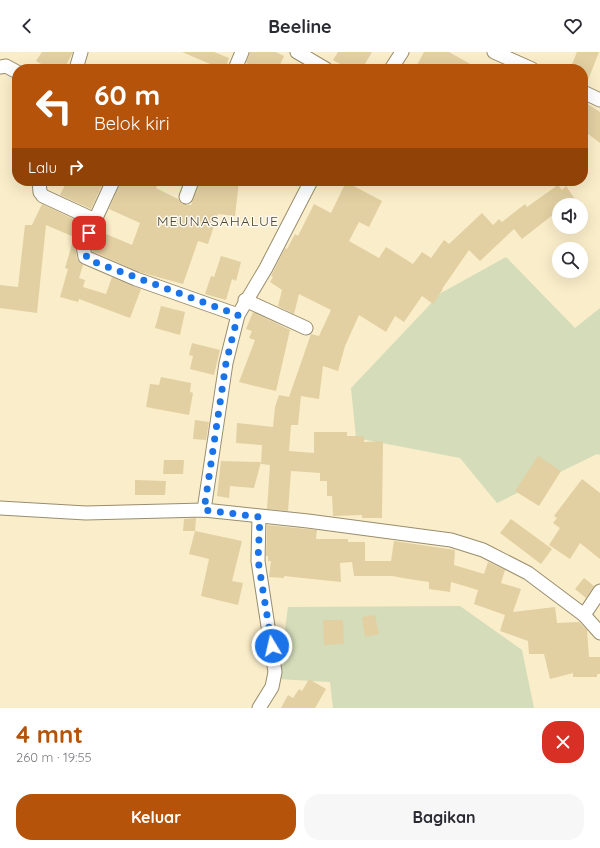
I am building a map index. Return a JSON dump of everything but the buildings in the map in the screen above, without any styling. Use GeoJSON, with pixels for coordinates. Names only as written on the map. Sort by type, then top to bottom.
{"type":"FeatureCollection","features":[{"type":"Feature","properties":{"kind":"street"},"geometry":{"type":"LineString","coordinates":[[77,64],[81,52]]}},
{"type":"Feature","properties":{"kind":"street"},"geometry":{"type":"LineString","coordinates":[[237,64],[242,52]]}},
{"type":"Feature","properties":{"kind":"street"},"geometry":{"type":"LineString","coordinates":[[297,52],[317,64]]}},
{"type":"Feature","properties":{"kind":"street"},"geometry":{"type":"LineString","coordinates":[[394,64],[402,52]]}},
{"type":"Feature","properties":{"kind":"street"},"geometry":{"type":"LineString","coordinates":[[494,52],[521,64]]}},
{"type":"Feature","properties":{"kind":"street"},"geometry":{"type":"LineString","coordinates":[[0,67],[6,66],[12,69]]}},
{"type":"Feature","properties":{"kind":"street"},"geometry":{"type":"LineString","coordinates":[[588,94],[600,100]]}},
{"type":"Feature","properties":{"kind":"street"},"geometry":{"type":"LineString","coordinates":[[39,186],[40,192],[43,196],[95,220]]}},
{"type":"Feature","properties":{"kind":"street"},"geometry":{"type":"LineString","coordinates":[[111,186],[83,246],[84,254],[89,260],[149,284],[238,315]]}},
{"type":"Feature","properties":{"kind":"street"},"geometry":{"type":"LineString","coordinates":[[186,197],[190,186]]}},
{"type":"Feature","properties":{"kind":"street"},"geometry":{"type":"LineString","coordinates":[[204,510],[226,363],[238,315],[266,268],[308,186]]}},
{"type":"Feature","properties":{"kind":"street"},"geometry":{"type":"LineString","coordinates":[[246,300],[306,328]]}},
{"type":"Feature","properties":{"kind":"street"},"geometry":{"type":"LineString","coordinates":[[0,508],[86,512],[204,510],[308,521],[451,540],[483,550],[528,572],[584,615],[600,633]]}},
{"type":"Feature","properties":{"kind":"street"},"geometry":{"type":"LineString","coordinates":[[259,708],[272,687],[275,672],[258,560],[260,517]]}},
{"type":"Feature","properties":{"kind":"street"},"geometry":{"type":"LineString","coordinates":[[584,615],[600,591]]}},
{"type":"Feature","properties":{"kind":"green space"},"geometry":{"type":"Polygon","coordinates":[[[506,257],[575,328],[600,308],[600,455],[597,454],[497,503],[460,458],[356,438],[351,388],[441,293],[506,257]]]}},
{"type":"Feature","properties":{"kind":"green space"},"geometry":{"type":"Polygon","coordinates":[[[460,606],[522,650],[534,708],[333,708],[330,682],[278,679],[288,607],[460,606]]]}},
{"type":"Feature","properties":{"kind":"district","name":"MEUNASAHALUE"},"geometry":{"type":"Point","coordinates":[218,221]}},
{"type":"Feature","properties":{"kind":"route"},"geometry":{"type":"LineString","coordinates":[[89,233],[83,246],[83,251],[89,260],[136,279],[238,315],[226,363],[204,510],[260,517],[258,560],[272,646]]}}]}
